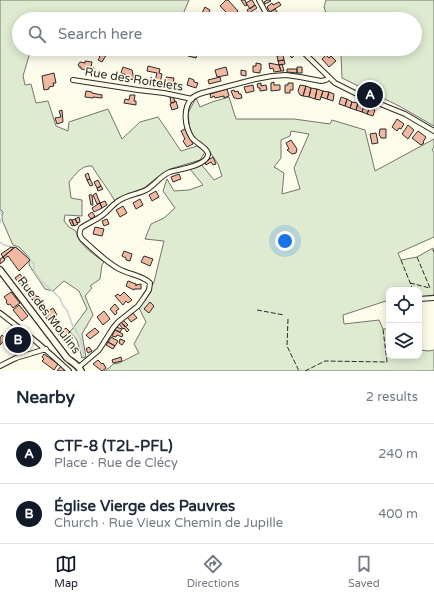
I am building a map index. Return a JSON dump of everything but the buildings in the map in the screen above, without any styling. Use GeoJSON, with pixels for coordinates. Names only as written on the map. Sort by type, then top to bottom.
{"type":"FeatureCollection","features":[{"type":"Feature","properties":{"kind":"street"},"geometry":{"type":"LineString","coordinates":[[258,0],[265,12]]}},
{"type":"Feature","properties":{"kind":"street"},"geometry":{"type":"LineString","coordinates":[[307,56],[335,83],[371,101],[405,114],[434,131]]}},
{"type":"Feature","properties":{"kind":"street"},"geometry":{"type":"LineString","coordinates":[[80,369],[99,350],[118,322],[138,306],[149,290],[150,284],[150,282],[118,269],[82,239],[80,236],[81,228],[103,215],[122,199],[146,190],[164,175],[188,168],[207,158],[208,152],[193,139],[186,122],[185,114],[192,98],[206,92],[272,76],[300,76],[321,81],[326,80],[329,77]]}},
{"type":"Feature","properties":{"kind":"street","name":"Rue des Roitelets"},"geometry":{"type":"LineString","coordinates":[[73,80],[192,98]]}},
{"type":"Feature","properties":{"kind":"street","name":"Rue des Moulins"},"geometry":{"type":"LineString","coordinates":[[0,270],[67,358],[80,369]]}},
{"type":"Feature","properties":{"kind":"street"},"geometry":{"type":"LineString","coordinates":[[422,299],[434,298]]}},
{"type":"Feature","properties":{"kind":"street"},"geometry":{"type":"LineString","coordinates":[[0,313],[46,349],[69,371]]}},
{"type":"Feature","properties":{"kind":"street"},"geometry":{"type":"LineString","coordinates":[[0,366],[16,358],[46,349]]}},
{"type":"Feature","properties":{"kind":"green space"},"geometry":{"type":"Polygon","coordinates":[[[0,0],[189,0],[184,12],[12,12],[12,56],[29,56],[23,76],[25,85],[31,84],[36,103],[48,101],[56,126],[68,131],[69,122],[108,109],[122,139],[140,122],[158,117],[181,151],[197,146],[205,152],[200,160],[170,169],[143,189],[123,196],[115,201],[92,166],[81,169],[69,182],[71,198],[82,200],[82,216],[65,215],[64,221],[69,227],[76,231],[77,236],[83,245],[104,262],[102,265],[100,279],[90,286],[92,288],[85,296],[93,315],[82,334],[86,357],[82,358],[77,340],[70,332],[87,309],[79,291],[64,281],[53,291],[45,289],[29,265],[29,257],[19,247],[13,245],[2,220],[3,212],[0,209],[0,0]]]}},
{"type":"Feature","properties":{"kind":"green space"},"geometry":{"type":"Polygon","coordinates":[[[326,0],[434,0],[434,126],[399,106],[342,78],[341,56],[422,56],[422,12],[326,12],[324,7],[326,0]]]}},
{"type":"Feature","properties":{"kind":"green space"},"geometry":{"type":"Polygon","coordinates":[[[229,97],[236,119],[294,119],[330,124],[332,120],[365,130],[375,171],[434,139],[434,147],[432,150],[434,152],[434,237],[398,253],[401,260],[417,257],[433,248],[434,295],[422,297],[422,287],[386,287],[386,301],[343,315],[344,324],[379,320],[383,329],[386,329],[386,359],[422,359],[422,350],[434,350],[434,371],[104,371],[113,364],[119,363],[139,353],[134,344],[146,322],[139,308],[154,282],[164,241],[145,239],[151,224],[164,218],[175,208],[163,191],[167,179],[174,191],[189,190],[203,185],[190,169],[201,164],[214,180],[222,176],[218,164],[208,148],[199,143],[190,131],[188,113],[196,98],[200,107],[229,97]],[[291,131],[290,136],[281,140],[281,158],[274,167],[284,173],[282,194],[300,189],[294,168],[309,134],[291,131]]]}},
{"type":"Feature","properties":{"kind":"waterway"},"geometry":{"type":"LineString","coordinates":[[0,210],[2,216],[0,223]]}},
{"type":"Feature","properties":{"kind":"waterway"},"geometry":{"type":"LineString","coordinates":[[0,242],[4,245],[17,248],[28,257],[34,264],[34,271],[41,281],[60,298],[81,340],[84,356]]}},
{"type":"Feature","properties":{"kind":"fence"},"geometry":{"type":"LineString","coordinates":[[410,283],[430,288],[417,257]]}},
{"type":"Feature","properties":{"kind":"fence"},"geometry":{"type":"LineString","coordinates":[[401,260],[412,287]]}},
{"type":"Feature","properties":{"kind":"fence"},"geometry":{"type":"LineString","coordinates":[[257,310],[284,315]]}},
{"type":"Feature","properties":{"kind":"fence"},"geometry":{"type":"LineString","coordinates":[[288,319],[287,346],[299,371]]}},
{"type":"Feature","properties":{"kind":"fence"},"geometry":{"type":"LineString","coordinates":[[305,371],[325,361],[387,362],[383,329]]}},
{"type":"Feature","properties":{"kind":"place","name":"CTF-8 (T2L-PFL)"},"geometry":{"type":"Point","coordinates":[370,95]}},
{"type":"Feature","properties":{"kind":"place","name":"Église Vierge des Pauvres"},"geometry":{"type":"Point","coordinates":[18,340]}}]}
